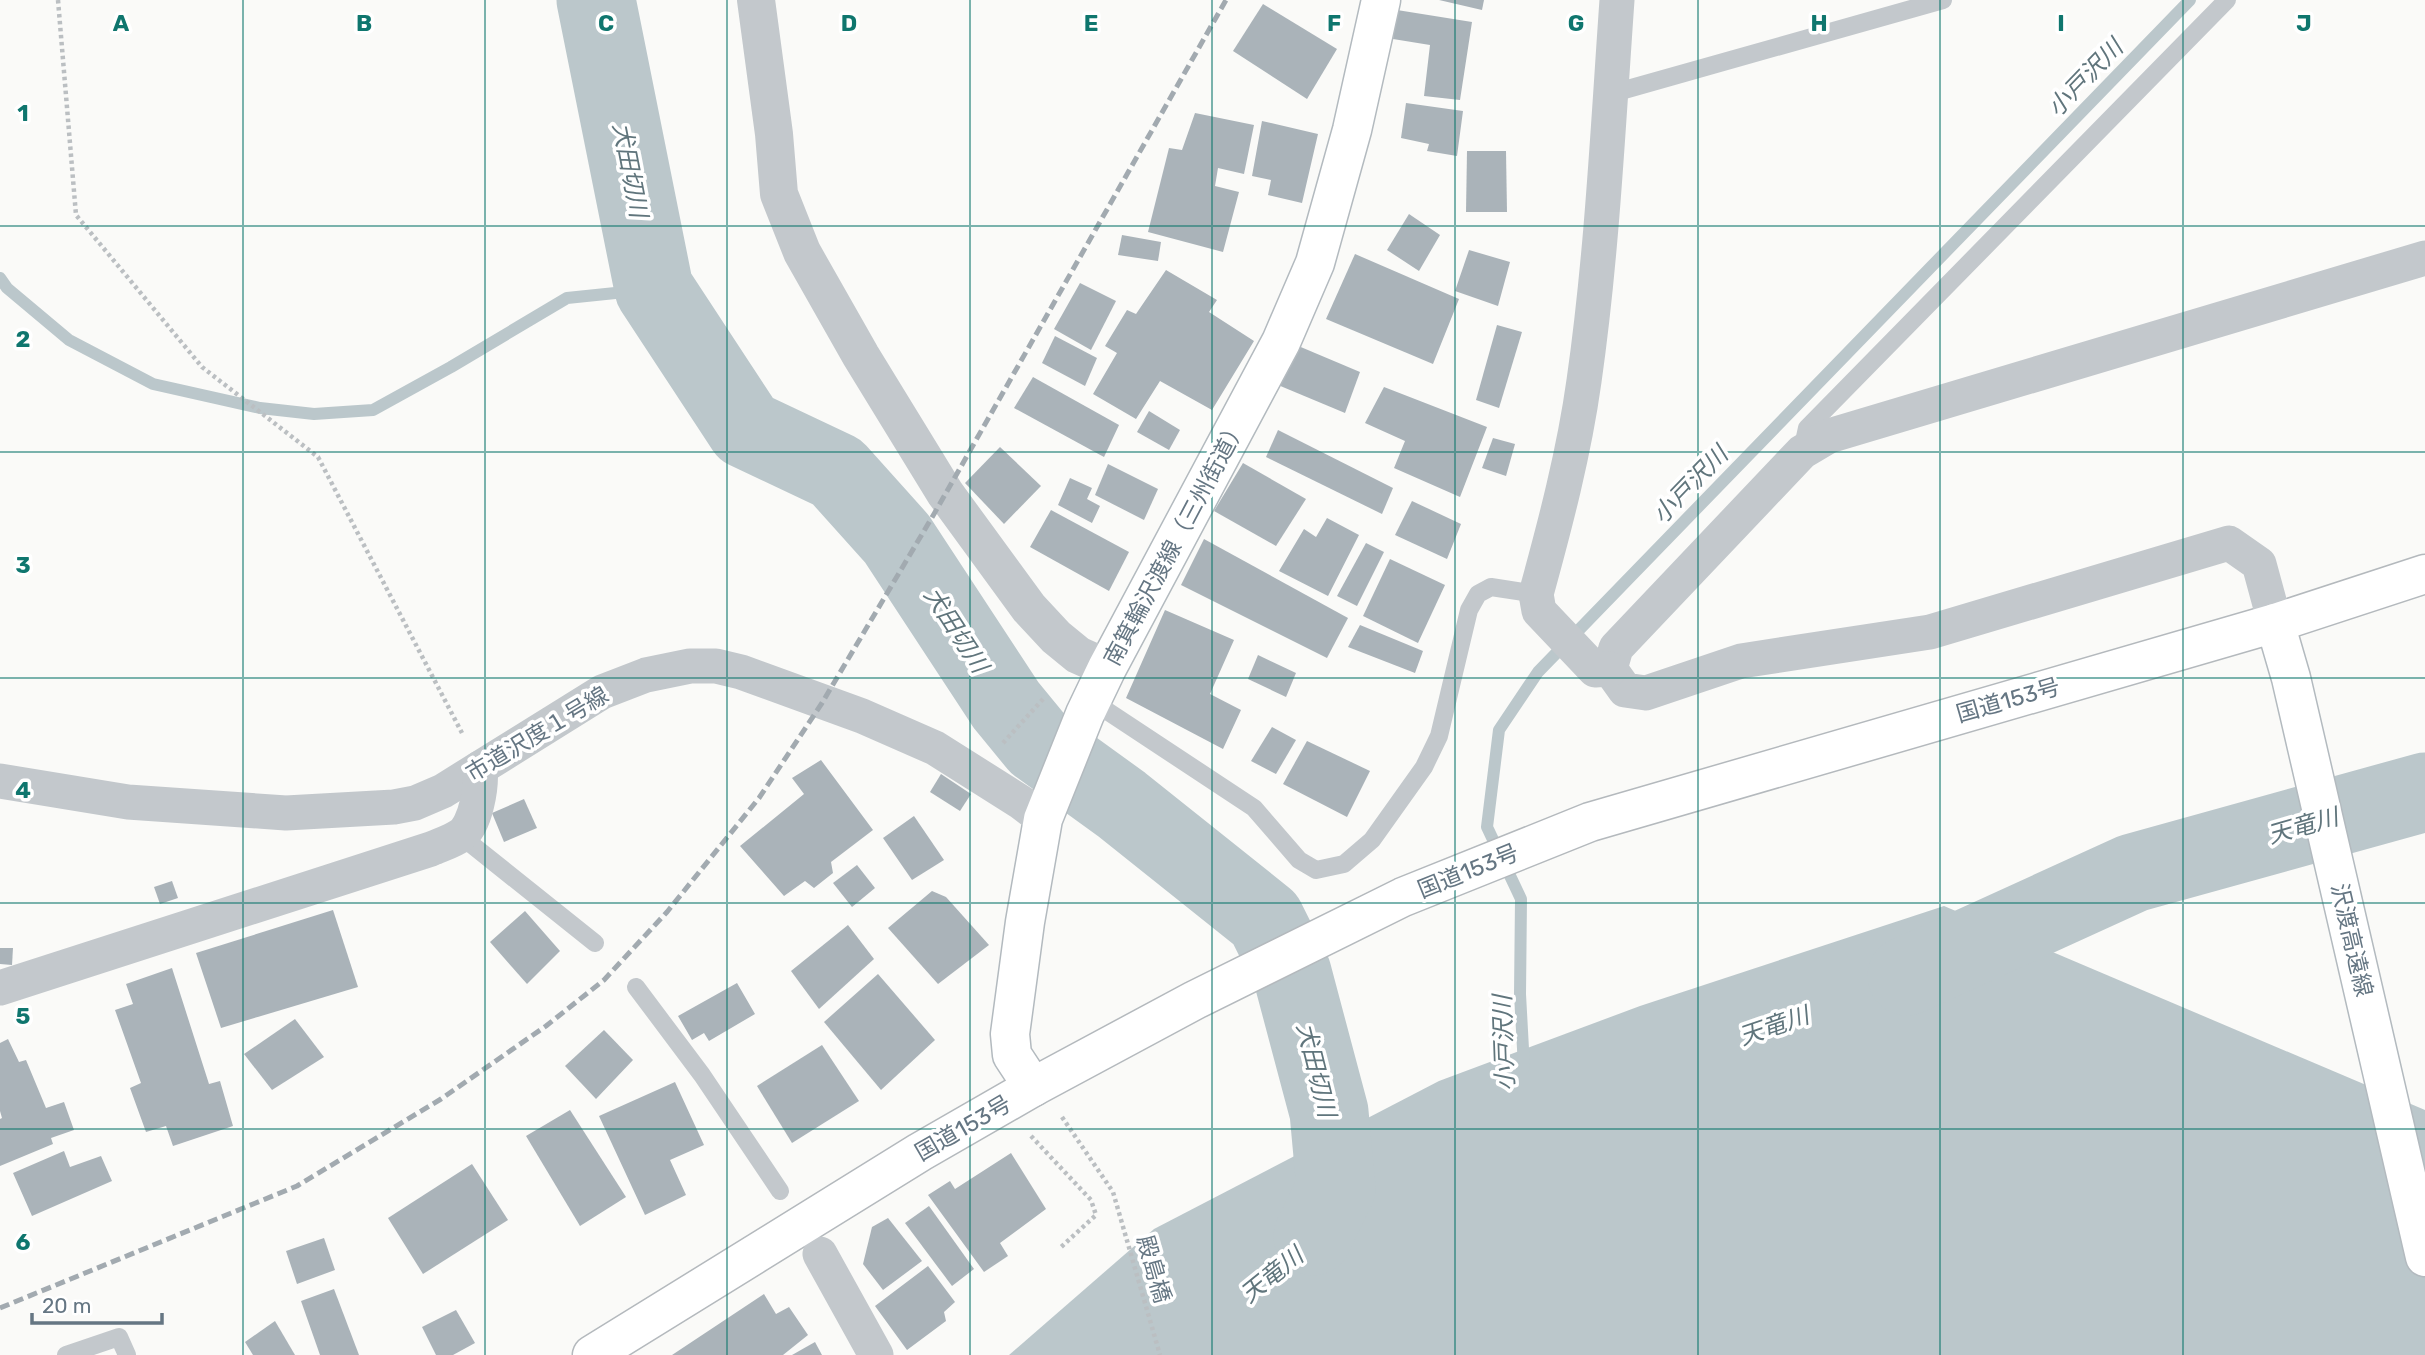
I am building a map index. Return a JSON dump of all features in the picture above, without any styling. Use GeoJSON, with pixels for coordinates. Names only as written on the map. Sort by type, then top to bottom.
{"type":"FeatureCollection","features":[{"type":"Feature","properties":{"kind":"main road","name":"南箕輪沢渡線（三州街道）"},"geometry":{"type":"LineString","coordinates":[[1032,1087],[1012,1055],[1010,1034],[1025,922],[1046,810],[1095,695],[1281,342],[1315,263],[1352,130],[1381,0]]}},
{"type":"Feature","properties":{"kind":"main road","name":"国道153号"},"geometry":{"type":"LineString","coordinates":[[592,1355],[920,1152],[1032,1087],[1195,1000],[1403,897],[1590,822],[2275,623],[2425,574]]}},
{"type":"Feature","properties":{"kind":"main road","name":"沢渡高遠線"},"geometry":{"type":"LineString","coordinates":[[2275,623],[2291,678],[2425,1257]]}},
{"type":"Feature","properties":{"kind":"street"},"geometry":{"type":"LineString","coordinates":[[756,0],[779,194],[802,252],[860,356],[945,493],[1029,608],[1056,637],[1078,655],[1095,695]]}},
{"type":"Feature","properties":{"kind":"street"},"geometry":{"type":"LineString","coordinates":[[1617,0],[1595,296],[1584,384],[1565,477],[1536,594],[1539,611],[1554,629],[1625,690],[1646,693],[1741,661],[1930,632],[2229,543],[2259,564],[2275,623]]}},
{"type":"Feature","properties":{"kind":"street"},"geometry":{"type":"LineString","coordinates":[[1597,665],[1802,452],[1829,436],[2425,258]]}},
{"type":"Feature","properties":{"kind":"street","name":"市道沢度１号線"},"geometry":{"type":"LineString","coordinates":[[0,781],[128,802],[286,813],[394,807],[415,803],[443,791],[602,692],[646,675],[690,666],[716,666],[741,672],[862,716],[935,748],[1022,803],[1046,810]]}},
{"type":"Feature","properties":{"kind":"street"},"geometry":{"type":"LineString","coordinates":[[0,988],[232,915],[431,849],[461,836],[468,828],[474,813],[479,795],[480,768]]}},
{"type":"Feature","properties":{"kind":"street"},"geometry":{"type":"LineString","coordinates":[[820,1254],[876,1355]]}},
{"type":"Feature","properties":{"kind":"lane"},"geometry":{"type":"LineString","coordinates":[[1610,94],[1943,0]]}},
{"type":"Feature","properties":{"kind":"lane"},"geometry":{"type":"LineString","coordinates":[[1802,452],[1807,428],[2227,0]]}},
{"type":"Feature","properties":{"kind":"lane"},"geometry":{"type":"LineString","coordinates":[[1095,695],[1254,808],[1299,860],[1317,870],[1344,864],[1372,840],[1424,767],[1439,736],[1469,610],[1478,594],[1491,587],[1536,594]]}},
{"type":"Feature","properties":{"kind":"lane"},"geometry":{"type":"LineString","coordinates":[[461,836],[596,943]]}},
{"type":"Feature","properties":{"kind":"lane"},"geometry":{"type":"LineString","coordinates":[[636,987],[698,1069],[780,1191]]}},
{"type":"Feature","properties":{"kind":"lane"},"geometry":{"type":"LineString","coordinates":[[66,1355],[119,1337],[127,1355]]}},
{"type":"Feature","properties":{"kind":"path"},"geometry":{"type":"LineString","coordinates":[[58,0],[76,215],[202,368],[318,457],[480,768]]}},
{"type":"Feature","properties":{"kind":"path"},"geometry":{"type":"LineString","coordinates":[[1002,744],[1048,694]]}},
{"type":"Feature","properties":{"kind":"path","name":"殿島橋"},"geometry":{"type":"LineString","coordinates":[[1060,1114],[1113,1192],[1160,1355]]}},
{"type":"Feature","properties":{"kind":"path"},"geometry":{"type":"LineString","coordinates":[[1028,1133],[1091,1200],[1096,1214],[1060,1248]]}},
{"type":"Feature","properties":{"kind":"water"},"geometry":{"type":"Polygon","coordinates":[[[1944,906],[2425,1110],[2425,1355],[1009,1355],[1154,1229],[1439,1081],[1640,1006],[1944,906]]]}},
{"type":"Feature","properties":{"kind":"building"},"geometry":{"type":"Polygon","coordinates":[[[1439,0],[1484,0],[1482,10],[1439,0]]]}},
{"type":"Feature","properties":{"kind":"building"},"geometry":{"type":"Polygon","coordinates":[[[1263,4],[1337,49],[1307,99],[1233,51],[1263,4]]]}},
{"type":"Feature","properties":{"kind":"building"},"geometry":{"type":"Polygon","coordinates":[[[1397,10],[1472,22],[1460,100],[1424,96],[1430,45],[1393,39],[1397,10]]]}},
{"type":"Feature","properties":{"kind":"building"},"geometry":{"type":"Polygon","coordinates":[[[1406,103],[1463,111],[1457,156],[1427,151],[1429,144],[1401,138],[1406,103]]]}},
{"type":"Feature","properties":{"kind":"building"},"geometry":{"type":"Polygon","coordinates":[[[1195,113],[1254,125],[1244,174],[1218,168],[1215,186],[1239,192],[1223,252],[1148,232],[1169,148],[1182,150],[1195,113]]]}},
{"type":"Feature","properties":{"kind":"building"},"geometry":{"type":"Polygon","coordinates":[[[1262,121],[1318,134],[1302,203],[1268,195],[1271,180],[1252,176],[1262,121]]]}},
{"type":"Feature","properties":{"kind":"building"},"geometry":{"type":"Polygon","coordinates":[[[1467,151],[1506,151],[1507,212],[1466,212],[1467,151]]]}},
{"type":"Feature","properties":{"kind":"building"},"geometry":{"type":"Polygon","coordinates":[[[1409,214],[1440,235],[1419,271],[1387,250],[1409,214]]]}},
{"type":"Feature","properties":{"kind":"building"},"geometry":{"type":"Polygon","coordinates":[[[1122,235],[1161,242],[1158,261],[1118,255],[1122,235]]]}},
{"type":"Feature","properties":{"kind":"building"},"geometry":{"type":"Polygon","coordinates":[[[1469,250],[1510,262],[1498,306],[1455,291],[1469,250]]]}},
{"type":"Feature","properties":{"kind":"building"},"geometry":{"type":"Polygon","coordinates":[[[1355,254],[1459,299],[1433,364],[1326,319],[1355,254]]]}},
{"type":"Feature","properties":{"kind":"building"},"geometry":{"type":"Polygon","coordinates":[[[1166,270],[1217,300],[1209,312],[1254,341],[1212,410],[1160,381],[1136,419],[1093,394],[1117,353],[1105,346],[1127,310],[1136,314],[1166,270]]]}},
{"type":"Feature","properties":{"kind":"building"},"geometry":{"type":"Polygon","coordinates":[[[1080,283],[1116,301],[1091,350],[1054,329],[1080,283]]]}},
{"type":"Feature","properties":{"kind":"building"},"geometry":{"type":"Polygon","coordinates":[[[1497,325],[1522,332],[1499,408],[1476,400],[1497,325]]]}},
{"type":"Feature","properties":{"kind":"building"},"geometry":{"type":"Polygon","coordinates":[[[1055,336],[1097,358],[1085,386],[1042,363],[1055,336]]]}},
{"type":"Feature","properties":{"kind":"building"},"geometry":{"type":"Polygon","coordinates":[[[1296,345],[1360,372],[1345,413],[1278,385],[1296,345]]]}},
{"type":"Feature","properties":{"kind":"building"},"geometry":{"type":"Polygon","coordinates":[[[1033,377],[1119,425],[1104,457],[1014,408],[1033,377]]]}},
{"type":"Feature","properties":{"kind":"building"},"geometry":{"type":"Polygon","coordinates":[[[1384,387],[1487,427],[1460,497],[1394,468],[1405,441],[1365,423],[1384,387]]]}},
{"type":"Feature","properties":{"kind":"building"},"geometry":{"type":"Polygon","coordinates":[[[1149,411],[1180,430],[1169,450],[1137,432],[1149,411]]]}},
{"type":"Feature","properties":{"kind":"building"},"geometry":{"type":"Polygon","coordinates":[[[1278,430],[1393,488],[1382,514],[1266,457],[1278,430]]]}},
{"type":"Feature","properties":{"kind":"building"},"geometry":{"type":"Polygon","coordinates":[[[1493,438],[1515,444],[1506,476],[1482,468],[1493,438]]]}},
{"type":"Feature","properties":{"kind":"building"},"geometry":{"type":"Polygon","coordinates":[[[1000,447],[1041,486],[1004,524],[965,483],[1000,447]]]}},
{"type":"Feature","properties":{"kind":"building"},"geometry":{"type":"Polygon","coordinates":[[[1243,463],[1306,499],[1276,546],[1214,511],[1243,463]]]}},
{"type":"Feature","properties":{"kind":"building"},"geometry":{"type":"Polygon","coordinates":[[[1108,464],[1158,489],[1144,520],[1095,495],[1108,464]]]}},
{"type":"Feature","properties":{"kind":"building"},"geometry":{"type":"Polygon","coordinates":[[[1070,478],[1092,488],[1087,499],[1100,506],[1092,523],[1058,505],[1070,478]]]}},
{"type":"Feature","properties":{"kind":"building"},"geometry":{"type":"Polygon","coordinates":[[[1412,501],[1461,524],[1447,559],[1395,535],[1412,501]]]}},
{"type":"Feature","properties":{"kind":"building"},"geometry":{"type":"Polygon","coordinates":[[[1051,510],[1129,552],[1109,591],[1030,547],[1051,510]]]}},
{"type":"Feature","properties":{"kind":"building"},"geometry":{"type":"Polygon","coordinates":[[[1327,518],[1359,535],[1328,596],[1279,571],[1304,529],[1316,537],[1327,518]]]}},
{"type":"Feature","properties":{"kind":"building"},"geometry":{"type":"Polygon","coordinates":[[[1204,539],[1348,618],[1327,658],[1181,585],[1204,539]]]}},
{"type":"Feature","properties":{"kind":"building"},"geometry":{"type":"Polygon","coordinates":[[[1366,543],[1384,552],[1357,606],[1337,596],[1366,543]]]}},
{"type":"Feature","properties":{"kind":"building"},"geometry":{"type":"Polygon","coordinates":[[[1390,559],[1445,585],[1418,643],[1363,616],[1390,559]]]}},
{"type":"Feature","properties":{"kind":"building"},"geometry":{"type":"Polygon","coordinates":[[[1165,610],[1234,640],[1210,694],[1241,710],[1223,749],[1126,698],[1165,610]]]}},
{"type":"Feature","properties":{"kind":"building"},"geometry":{"type":"Polygon","coordinates":[[[1360,625],[1423,651],[1415,673],[1348,647],[1360,625]]]}},
{"type":"Feature","properties":{"kind":"building"},"geometry":{"type":"Polygon","coordinates":[[[1258,655],[1296,673],[1286,697],[1248,679],[1258,655]]]}},
{"type":"Feature","properties":{"kind":"building"},"geometry":{"type":"Polygon","coordinates":[[[1272,727],[1296,740],[1276,774],[1251,761],[1272,727]]]}},
{"type":"Feature","properties":{"kind":"building"},"geometry":{"type":"Polygon","coordinates":[[[1307,741],[1370,771],[1347,817],[1283,784],[1307,741]]]}},
{"type":"Feature","properties":{"kind":"building"},"geometry":{"type":"Polygon","coordinates":[[[821,760],[873,830],[831,862],[833,873],[814,888],[805,881],[784,896],[740,846],[804,794],[792,778],[821,760]]]}},
{"type":"Feature","properties":{"kind":"building"},"geometry":{"type":"Polygon","coordinates":[[[941,774],[971,794],[960,811],[930,792],[941,774]]]}},
{"type":"Feature","properties":{"kind":"building"},"geometry":{"type":"Polygon","coordinates":[[[524,799],[537,828],[504,842],[492,813],[524,799]]]}},
{"type":"Feature","properties":{"kind":"building"},"geometry":{"type":"Polygon","coordinates":[[[914,816],[944,860],[912,880],[883,838],[914,816]]]}},
{"type":"Feature","properties":{"kind":"building"},"geometry":{"type":"Polygon","coordinates":[[[857,865],[875,888],[852,907],[833,883],[857,865]]]}},
{"type":"Feature","properties":{"kind":"building"},"geometry":{"type":"Polygon","coordinates":[[[172,881],[178,898],[160,904],[154,887],[172,881]]]}},
{"type":"Feature","properties":{"kind":"building"},"geometry":{"type":"Polygon","coordinates":[[[932,891],[946,897],[989,945],[938,984],[888,928],[932,891]]]}},
{"type":"Feature","properties":{"kind":"building"},"geometry":{"type":"Polygon","coordinates":[[[333,910],[358,987],[221,1028],[196,953],[333,910]]]}},
{"type":"Feature","properties":{"kind":"building"},"geometry":{"type":"Polygon","coordinates":[[[525,911],[560,951],[527,984],[490,942],[525,911]]]}},
{"type":"Feature","properties":{"kind":"building"},"geometry":{"type":"Polygon","coordinates":[[[848,925],[874,959],[819,1009],[791,971],[848,925]]]}},
{"type":"Feature","properties":{"kind":"building"},"geometry":{"type":"Polygon","coordinates":[[[0,948],[13,948],[12,965],[0,964],[0,948]]]}},
{"type":"Feature","properties":{"kind":"building"},"geometry":{"type":"Polygon","coordinates":[[[172,968],[209,1084],[220,1081],[233,1126],[173,1146],[166,1126],[146,1132],[130,1088],[141,1083],[115,1010],[133,1004],[126,984],[172,968]]]}},
{"type":"Feature","properties":{"kind":"building"},"geometry":{"type":"Polygon","coordinates":[[[878,974],[935,1040],[881,1090],[824,1022],[878,974]]]}},
{"type":"Feature","properties":{"kind":"building"},"geometry":{"type":"Polygon","coordinates":[[[737,983],[755,1014],[709,1041],[704,1033],[692,1040],[678,1016],[737,983]]]}},
{"type":"Feature","properties":{"kind":"building"},"geometry":{"type":"Polygon","coordinates":[[[295,1019],[324,1057],[272,1090],[244,1054],[295,1019]]]}},
{"type":"Feature","properties":{"kind":"building"},"geometry":{"type":"Polygon","coordinates":[[[604,1030],[633,1060],[596,1099],[565,1066],[604,1030]]]}},
{"type":"Feature","properties":{"kind":"building"},"geometry":{"type":"Polygon","coordinates":[[[8,1039],[19,1062],[26,1060],[46,1108],[64,1102],[74,1130],[51,1138],[53,1144],[0,1166],[0,1043],[8,1039]]]}},
{"type":"Feature","properties":{"kind":"building"},"geometry":{"type":"Polygon","coordinates":[[[822,1045],[859,1101],[792,1143],[757,1086],[822,1045]]]}},
{"type":"Feature","properties":{"kind":"building"},"geometry":{"type":"Polygon","coordinates":[[[675,1082],[704,1145],[670,1160],[686,1195],[645,1215],[599,1116],[675,1082]]]}},
{"type":"Feature","properties":{"kind":"building"},"geometry":{"type":"Polygon","coordinates":[[[570,1110],[626,1197],[580,1226],[526,1136],[570,1110]]]}},
{"type":"Feature","properties":{"kind":"building"},"geometry":{"type":"Polygon","coordinates":[[[64,1151],[70,1167],[101,1156],[112,1181],[32,1216],[13,1173],[64,1151]]]}},
{"type":"Feature","properties":{"kind":"building"},"geometry":{"type":"Polygon","coordinates":[[[1011,1153],[1046,1209],[1000,1243],[1008,1256],[984,1272],[928,1195],[950,1181],[955,1189],[1011,1153]]]}},
{"type":"Feature","properties":{"kind":"building"},"geometry":{"type":"Polygon","coordinates":[[[472,1164],[508,1220],[423,1274],[388,1218],[472,1164]]]}},
{"type":"Feature","properties":{"kind":"building"},"geometry":{"type":"Polygon","coordinates":[[[929,1206],[974,1269],[952,1286],[905,1223],[929,1206]]]}},
{"type":"Feature","properties":{"kind":"building"},"geometry":{"type":"Polygon","coordinates":[[[888,1218],[922,1261],[883,1290],[863,1264],[872,1227],[888,1218]]]}},
{"type":"Feature","properties":{"kind":"building"},"geometry":{"type":"Polygon","coordinates":[[[324,1238],[335,1270],[297,1284],[286,1251],[324,1238]]]}},
{"type":"Feature","properties":{"kind":"building"},"geometry":{"type":"Polygon","coordinates":[[[928,1266],[955,1302],[944,1312],[946,1321],[907,1350],[875,1306],[928,1266]]]}},
{"type":"Feature","properties":{"kind":"building"},"geometry":{"type":"Polygon","coordinates":[[[334,1289],[359,1355],[320,1355],[301,1301],[334,1289]]]}},
{"type":"Feature","properties":{"kind":"building"},"geometry":{"type":"Polygon","coordinates":[[[764,1294],[776,1314],[789,1307],[808,1335],[783,1355],[672,1355],[764,1294]]]}},
{"type":"Feature","properties":{"kind":"building"},"geometry":{"type":"Polygon","coordinates":[[[456,1310],[475,1343],[453,1355],[436,1355],[422,1327],[456,1310]]]}},
{"type":"Feature","properties":{"kind":"building"},"geometry":{"type":"Polygon","coordinates":[[[275,1321],[295,1355],[253,1355],[245,1342],[275,1321]]]}},
{"type":"Feature","properties":{"kind":"building"},"geometry":{"type":"Polygon","coordinates":[[[815,1342],[822,1355],[792,1355],[815,1342]]]}},
{"type":"Feature","properties":{"kind":"waterway","name":"犬田切川"},"geometry":{"type":"LineString","coordinates":[[596,0],[654,289],[746,429],[837,472],[897,539],[1006,705],[1038,744],[1121,804],[1265,919],[1292,973],[1329,1112],[1336,1188],[1313,1236]]}},
{"type":"Feature","properties":{"kind":"waterway","name":"小戸沢川"},"geometry":{"type":"LineString","coordinates":[[1524,1067],[1520,994],[1521,899],[1487,827],[1499,730],[1538,672],[2190,0]]}},
{"type":"Feature","properties":{"kind":"waterway"},"geometry":{"type":"LineString","coordinates":[[0,278],[7,288],[69,340],[153,384],[260,408],[314,414],[373,410],[567,298],[654,289]]}},
{"type":"Feature","properties":{"kind":"waterway","name":"天竜川"},"geometry":{"type":"LineString","coordinates":[[1907,976],[2133,873],[2425,792]]}},
{"type":"Feature","properties":{"kind":"railway"},"geometry":{"type":"LineString","coordinates":[[0,1308],[297,1186],[441,1099],[546,1026],[604,980],[667,912],[759,798],[822,703],[934,514],[1226,0]]}}]}
